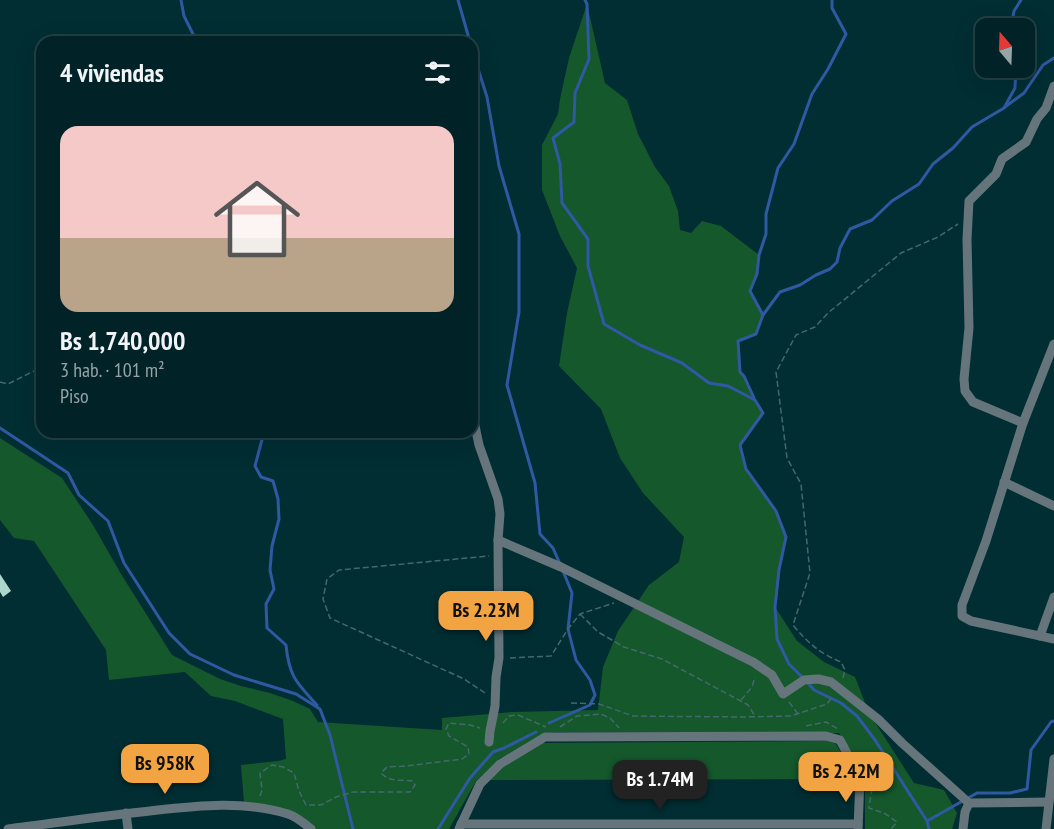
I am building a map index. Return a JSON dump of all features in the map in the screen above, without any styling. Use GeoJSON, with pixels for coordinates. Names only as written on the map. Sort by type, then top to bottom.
{"type":"FeatureCollection","features":[{"type":"Feature","properties":{"kind":"street"},"geometry":{"type":"LineString","coordinates":[[1023,423],[973,402],[965,391],[969,328],[967,239],[969,201],[996,174],[1002,159],[1026,142],[1037,118],[1050,111],[1054,86]]}},
{"type":"Feature","properties":{"kind":"street"},"geometry":{"type":"LineString","coordinates":[[1054,344],[1023,423],[986,542],[962,605],[962,616],[971,621],[1054,639]]}},
{"type":"Feature","properties":{"kind":"street"},"geometry":{"type":"LineString","coordinates":[[478,437],[498,499],[500,514],[498,540],[499,658],[489,742]]}},
{"type":"Feature","properties":{"kind":"street"},"geometry":{"type":"LineString","coordinates":[[1004,482],[1054,506]]}},
{"type":"Feature","properties":{"kind":"street"},"geometry":{"type":"LineString","coordinates":[[498,540],[561,567],[758,665],[772,675],[783,694],[804,680],[818,679],[831,682],[878,718],[902,743],[969,803],[1048,802]]}},
{"type":"Feature","properties":{"kind":"street"},"geometry":{"type":"LineString","coordinates":[[1040,636],[1054,597]]}},
{"type":"Feature","properties":{"kind":"street"},"geometry":{"type":"LineString","coordinates":[[802,736],[826,736],[840,740],[860,778],[858,827],[774,827],[460,827],[480,784],[500,764],[545,737],[802,736]]}},
{"type":"Feature","properties":{"kind":"street"},"geometry":{"type":"LineString","coordinates":[[1046,829],[1054,759]]}},
{"type":"Feature","properties":{"kind":"street"},"geometry":{"type":"LineString","coordinates":[[963,829],[965,812],[969,803]]}},
{"type":"Feature","properties":{"kind":"street"},"geometry":{"type":"LineString","coordinates":[[8,829],[197,806],[255,807],[288,814],[300,819],[311,829]]}},
{"type":"Feature","properties":{"kind":"street"},"geometry":{"type":"LineString","coordinates":[[126,813],[128,829]]}},
{"type":"Feature","properties":{"kind":"path"},"geometry":{"type":"LineString","coordinates":[[571,703],[599,704],[633,716],[791,716],[827,704],[835,693],[842,691],[845,670],[841,662],[824,655],[807,642],[793,625],[810,573],[801,484],[787,458],[776,372],[796,335],[815,327],[828,313],[901,253],[938,237],[968,217]]}},
{"type":"Feature","properties":{"kind":"path"},"geometry":{"type":"LineString","coordinates":[[0,382],[8,384],[36,370]]}},
{"type":"Feature","properties":{"kind":"path"},"geometry":{"type":"LineString","coordinates":[[495,706],[482,690],[464,679],[330,618],[323,599],[327,579],[339,570],[499,555]]}},
{"type":"Feature","properties":{"kind":"path"},"geometry":{"type":"LineString","coordinates":[[499,658],[551,656],[580,615],[626,599]]}},
{"type":"Feature","properties":{"kind":"path"},"geometry":{"type":"LineString","coordinates":[[580,615],[598,632],[624,647],[662,659],[748,705],[755,717]]}},
{"type":"Feature","properties":{"kind":"path"},"geometry":{"type":"LineString","coordinates":[[740,701],[752,687],[758,665]]}},
{"type":"Feature","properties":{"kind":"path"},"geometry":{"type":"LineString","coordinates":[[783,694],[798,714]]}},
{"type":"Feature","properties":{"kind":"path"},"geometry":{"type":"LineString","coordinates":[[554,727],[560,727],[577,716],[601,714],[610,718],[621,729]]}},
{"type":"Feature","properties":{"kind":"path"},"geometry":{"type":"LineString","coordinates":[[255,807],[262,790],[260,773],[272,765],[283,767],[294,773],[306,805],[321,805],[336,797],[354,792],[410,792],[415,785],[413,781],[386,778],[381,773],[384,769],[466,757],[469,753],[468,747],[449,736],[446,729],[449,723],[470,725],[490,731],[497,729],[509,716],[518,715],[547,728]]}},
{"type":"Feature","properties":{"kind":"path"},"geometry":{"type":"LineString","coordinates":[[803,726],[826,722],[841,731]]}},
{"type":"Feature","properties":{"kind":"path"},"geometry":{"type":"LineString","coordinates":[[856,752],[876,777],[869,808],[884,813],[897,822],[891,829]]}},
{"type":"Feature","properties":{"kind":"green space"},"geometry":{"type":"Polygon","coordinates":[[[587,4],[605,83],[627,100],[638,134],[655,167],[669,186],[678,211],[680,230],[691,233],[702,221],[721,226],[759,255],[757,274],[750,291],[763,315],[756,334],[738,342],[740,372],[763,413],[740,445],[746,469],[776,511],[786,537],[775,607],[797,641],[824,662],[855,677],[869,713],[914,783],[944,790],[957,813],[952,829],[865,829],[863,773],[839,733],[558,732],[544,733],[499,759],[476,781],[449,829],[315,829],[303,818],[244,803],[241,765],[286,759],[283,719],[235,701],[211,696],[185,672],[109,680],[106,650],[34,541],[14,538],[0,520],[0,438],[62,478],[172,655],[220,679],[293,701],[310,709],[318,722],[442,730],[442,718],[512,712],[598,710],[603,667],[618,631],[649,585],[679,562],[684,537],[643,493],[620,458],[601,409],[559,366],[577,268],[560,236],[542,190],[542,145],[558,114],[569,58],[587,4]]]}},
{"type":"Feature","properties":{"kind":"green space"},"geometry":{"type":"Polygon","coordinates":[[[828,741],[836,744],[854,779],[489,780],[503,765],[543,743],[828,741]]]}},
{"type":"Feature","properties":{"kind":"building"},"geometry":{"type":"Polygon","coordinates":[[[0,574],[11,591],[3,597],[0,592],[0,574]]]}},
{"type":"Feature","properties":{"kind":"waterway"},"geometry":{"type":"LineString","coordinates":[[181,0],[184,16],[194,36]]}},
{"type":"Feature","properties":{"kind":"waterway"},"geometry":{"type":"LineString","coordinates":[[458,0],[468,36]]}},
{"type":"Feature","properties":{"kind":"waterway"},"geometry":{"type":"LineString","coordinates":[[585,0],[589,59],[575,93],[574,122],[553,138],[560,164],[562,203],[588,239],[588,266],[604,324],[640,345],[682,363],[709,383],[728,386],[755,400],[763,413],[740,445],[746,469],[776,511],[786,537],[775,607],[777,639],[789,664],[803,678]]}},
{"type":"Feature","properties":{"kind":"waterway"},"geometry":{"type":"LineString","coordinates":[[763,315],[750,291],[757,274],[759,255],[766,234],[766,214],[778,168],[794,144],[812,94],[846,34],[832,8],[832,0]]}},
{"type":"Feature","properties":{"kind":"waterway"},"geometry":{"type":"LineString","coordinates":[[1013,18],[1021,0]]}},
{"type":"Feature","properties":{"kind":"waterway"},"geometry":{"type":"LineString","coordinates":[[1005,107],[1024,93],[1043,65],[1054,58]]}},
{"type":"Feature","properties":{"kind":"waterway"},"geometry":{"type":"LineString","coordinates":[[478,69],[487,97],[499,166],[519,234],[519,312],[507,385],[535,483],[540,534],[553,548],[560,564]]}},
{"type":"Feature","properties":{"kind":"waterway"},"geometry":{"type":"LineString","coordinates":[[754,398],[740,372],[738,341],[756,334],[763,315],[780,292],[800,285],[830,269],[837,262],[840,248],[850,229],[872,220],[892,201],[919,184],[933,164],[953,148],[972,127],[1004,108],[1015,88],[1016,78]]}},
{"type":"Feature","properties":{"kind":"waterway"},"geometry":{"type":"LineString","coordinates":[[0,428],[68,473],[79,495],[108,521],[124,563],[169,633],[190,654],[234,675],[296,694],[320,709],[330,735],[353,829]]}},
{"type":"Feature","properties":{"kind":"waterway"},"geometry":{"type":"LineString","coordinates":[[262,438],[255,466],[261,477],[273,481],[278,499],[279,519],[272,546],[270,570],[274,589],[266,604],[267,628],[286,645],[289,665],[295,679],[317,705]]}},
{"type":"Feature","properties":{"kind":"waterway"},"geometry":{"type":"LineString","coordinates":[[549,723],[590,705],[595,695],[590,680],[576,660],[568,629],[572,593],[563,571]]}},
{"type":"Feature","properties":{"kind":"waterway"},"geometry":{"type":"LineString","coordinates":[[808,683],[814,690],[841,703],[857,716],[927,821],[929,829]]}},
{"type":"Feature","properties":{"kind":"waterway"},"geometry":{"type":"LineString","coordinates":[[927,821],[977,793],[1010,793],[1027,789],[1031,750],[1054,721]]}},
{"type":"Feature","properties":{"kind":"waterway"},"geometry":{"type":"LineString","coordinates":[[438,829],[470,778],[493,752],[536,732]]}}]}
